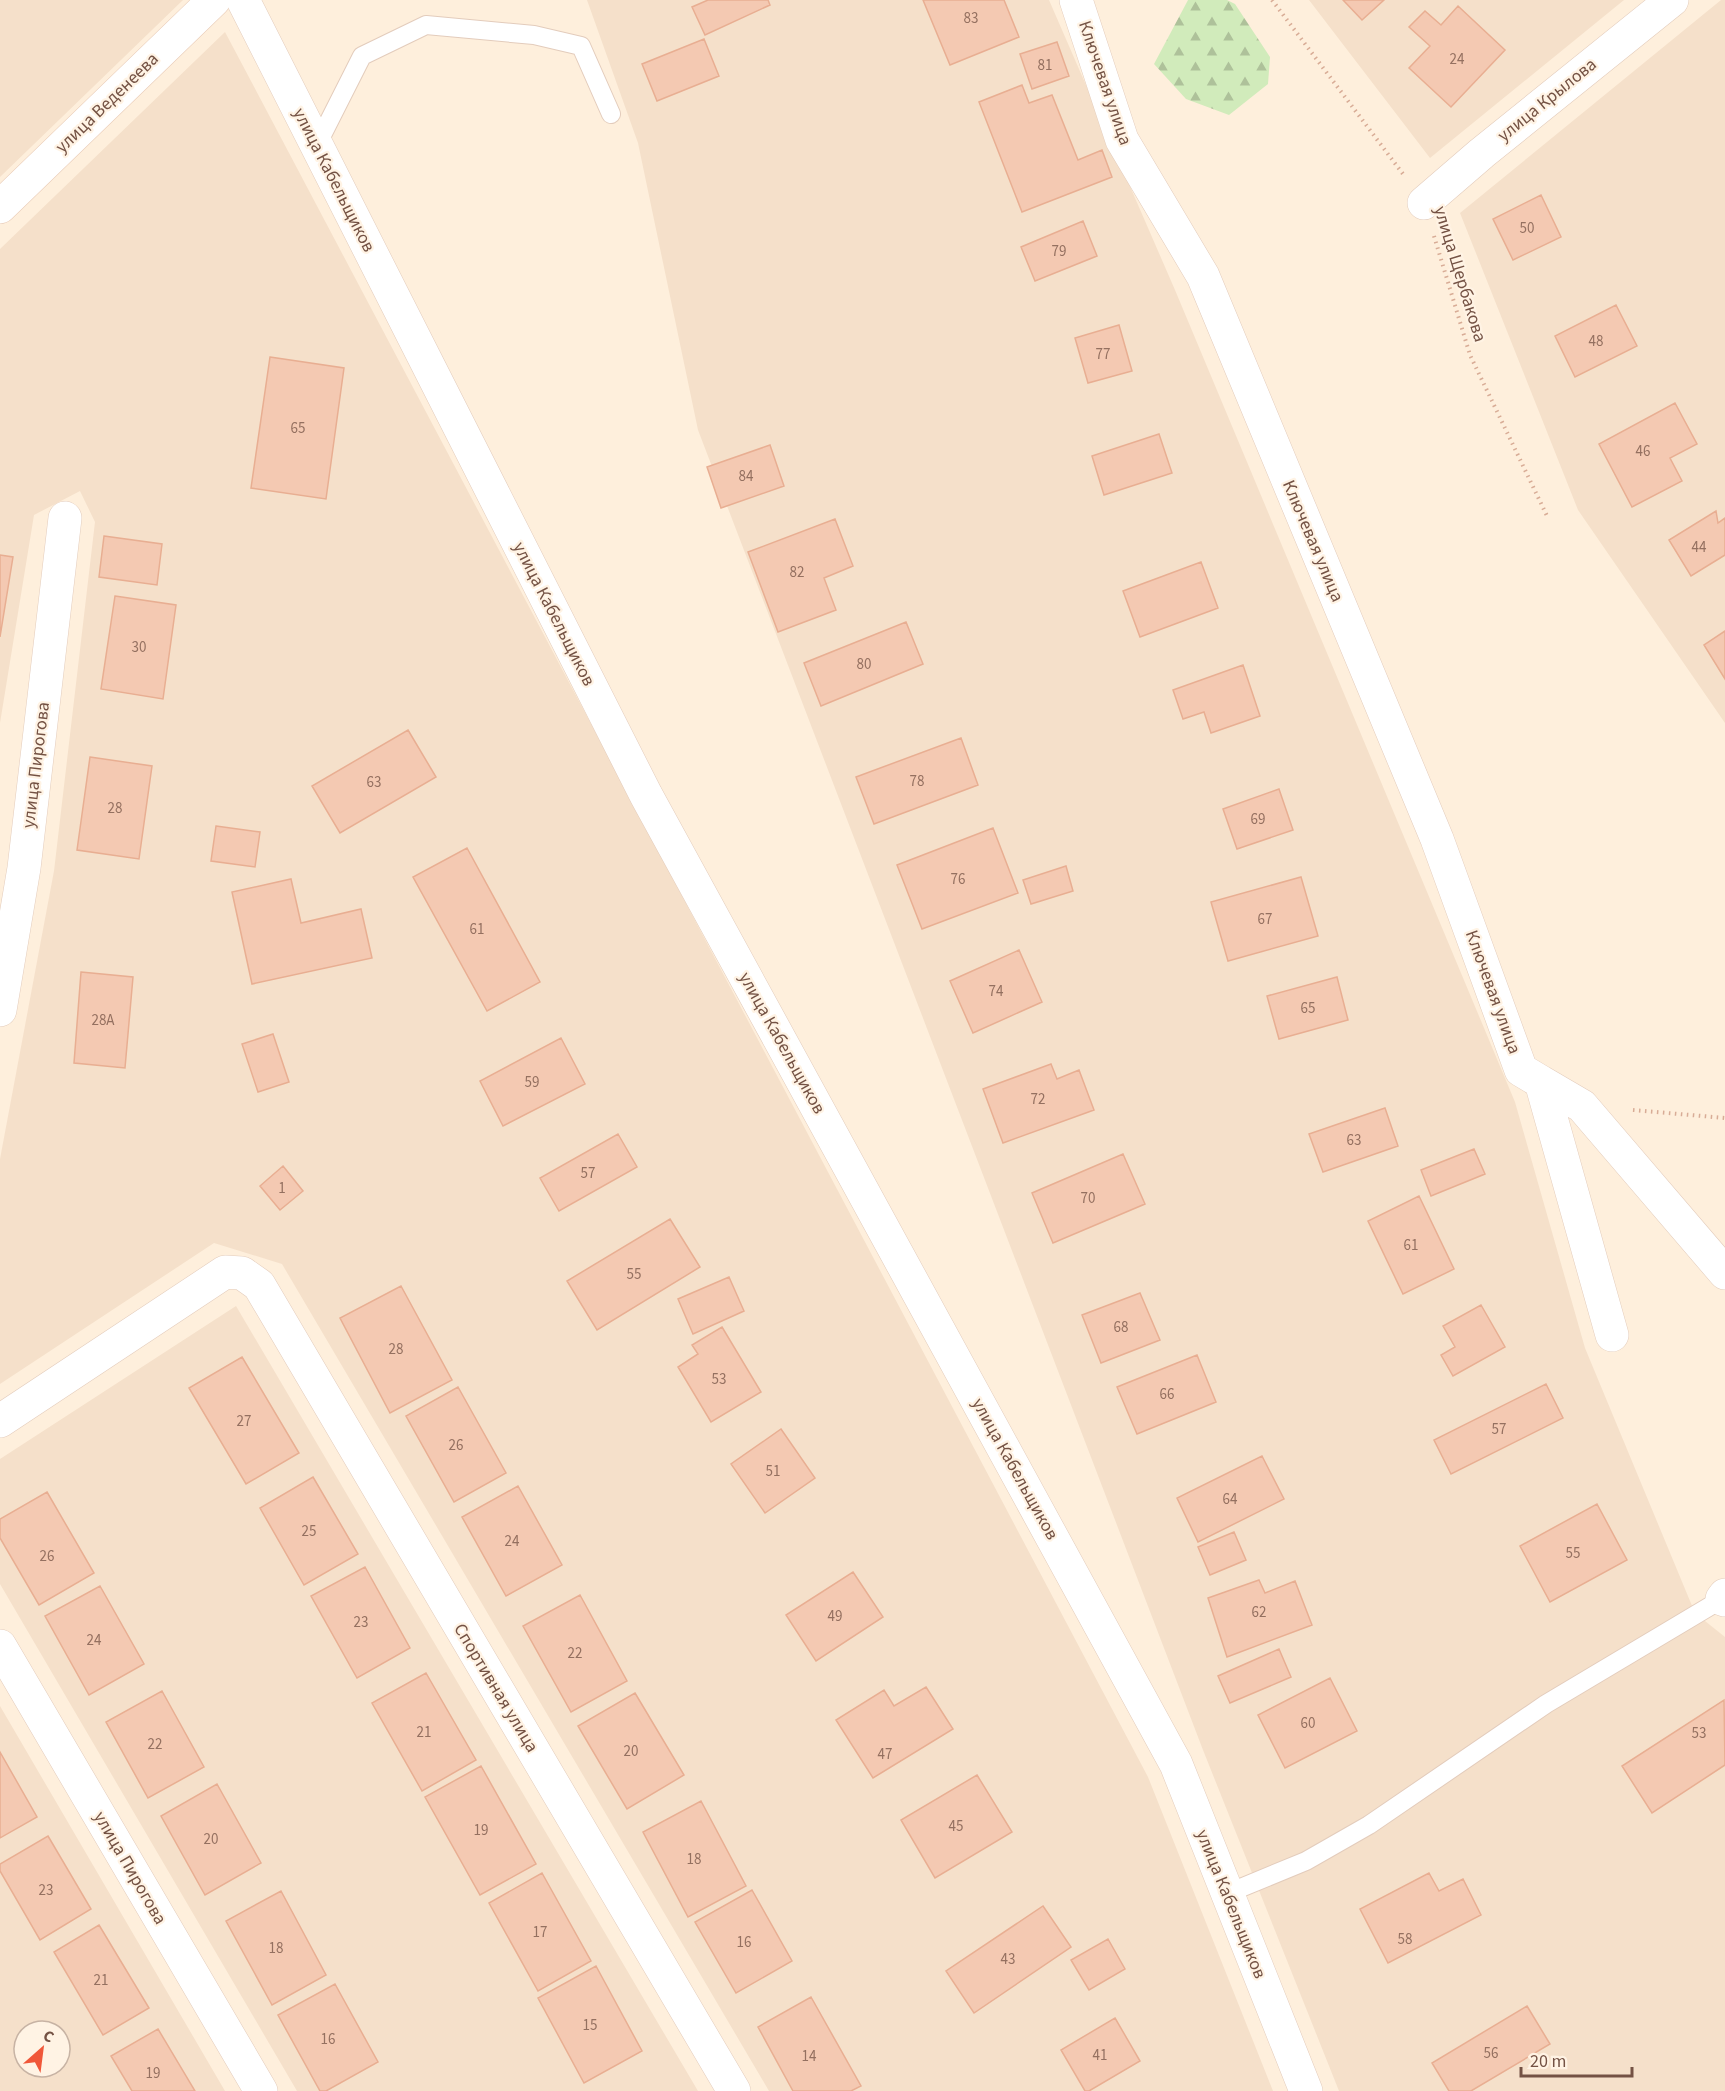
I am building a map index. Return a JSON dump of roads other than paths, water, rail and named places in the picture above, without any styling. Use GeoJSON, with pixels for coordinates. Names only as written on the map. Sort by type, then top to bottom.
{"type":"FeatureCollection","features":[{"type":"Feature","properties":{"kind":"street","name":"улица Веденеева"},"geometry":{"type":"LineString","coordinates":[[0,207],[214,0]]}},
{"type":"Feature","properties":{"kind":"street","name":"улица Кабельщиков"},"geometry":{"type":"LineString","coordinates":[[243,0],[646,795],[1176,1764],[1306,2091]]}},
{"type":"Feature","properties":{"kind":"street","name":"Ключевая улица"},"geometry":{"type":"LineString","coordinates":[[1076,0],[1122,140],[1203,276],[1428,816],[1521,1070],[1582,1106],[1725,1273]]}},
{"type":"Feature","properties":{"kind":"street","name":"улица Крылова"},"geometry":{"type":"LineString","coordinates":[[1424,203],[1482,153],[1672,0]]}},
{"type":"Feature","properties":{"kind":"street","name":"улица Пирогова"},"geometry":{"type":"LineString","coordinates":[[0,1010],[24,868],[64,518]]}},
{"type":"Feature","properties":{"kind":"street"},"geometry":{"type":"LineString","coordinates":[[1542,1082],[1612,1335]]}},
{"type":"Feature","properties":{"kind":"street","name":"Спортивная улица"},"geometry":{"type":"LineString","coordinates":[[0,1421],[225,1272],[242,1273],[259,1285],[734,2091]]}},
{"type":"Feature","properties":{"kind":"street","name":"улица Пирогова"},"geometry":{"type":"LineString","coordinates":[[0,1646],[261,2091]]}},
{"type":"Feature","properties":{"kind":"lane"},"geometry":{"type":"LineString","coordinates":[[316,145],[362,56],[426,24],[534,35],[581,46],[611,114]]}},
{"type":"Feature","properties":{"kind":"lane"},"geometry":{"type":"LineString","coordinates":[[1227,1894],[1306,1861],[1370,1825],[1546,1704],[1724,1598]]}}]}
